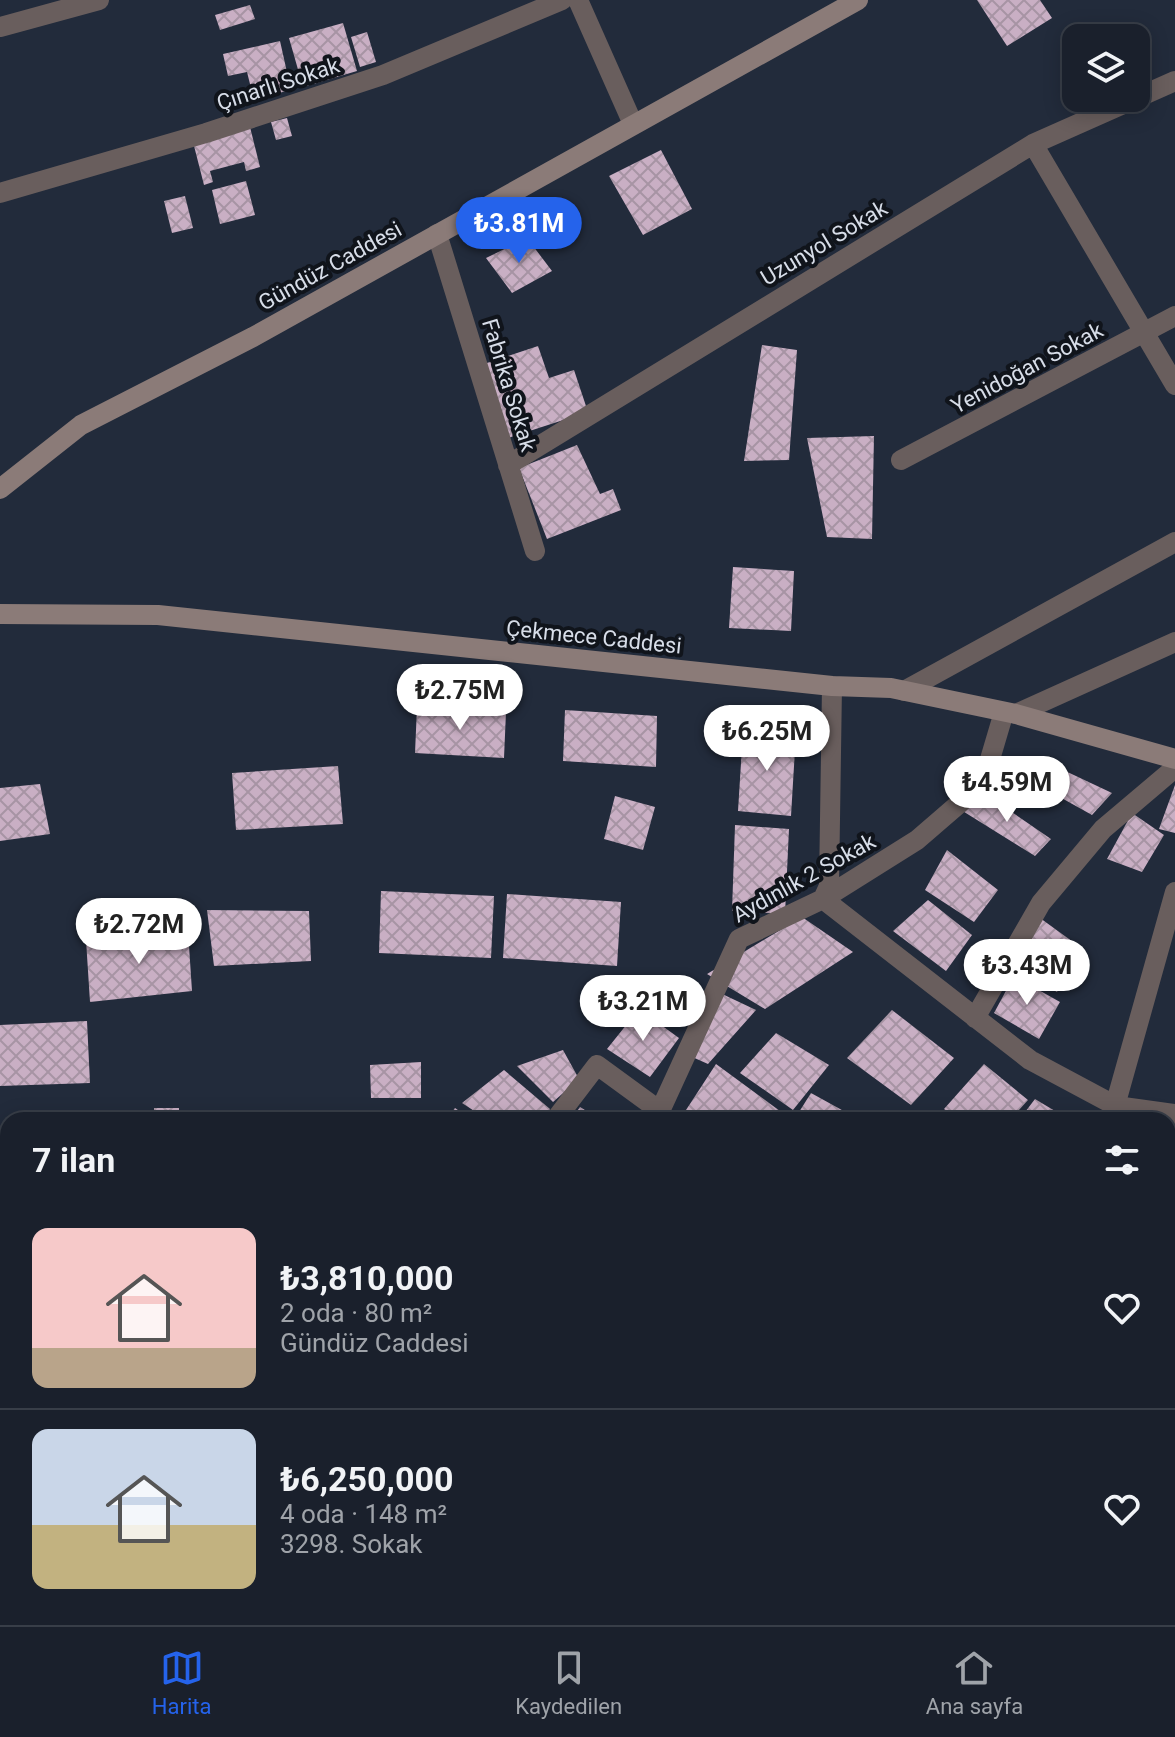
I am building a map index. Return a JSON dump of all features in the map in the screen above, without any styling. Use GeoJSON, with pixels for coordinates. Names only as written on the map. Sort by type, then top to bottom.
{"type":"FeatureCollection","features":[{"type":"Feature","properties":{"kind":"main road","name":"Gündüz Caddesi"},"geometry":{"type":"LineString","coordinates":[[0,489],[81,425],[253,337],[858,0]]}},
{"type":"Feature","properties":{"kind":"main road","name":"Çekmece Caddesi"},"geometry":{"type":"LineString","coordinates":[[0,614],[158,615],[904,691],[1010,713],[1175,759]]}},
{"type":"Feature","properties":{"kind":"street"},"geometry":{"type":"LineString","coordinates":[[0,27],[99,0]]}},
{"type":"Feature","properties":{"kind":"street","name":"Çınarlı Sokak"},"geometry":{"type":"LineString","coordinates":[[0,193],[206,133],[383,75],[562,0]]}},
{"type":"Feature","properties":{"kind":"street"},"geometry":{"type":"LineString","coordinates":[[578,0],[633,124]]}},
{"type":"Feature","properties":{"kind":"street","name":"Uzunyol Sokak"},"geometry":{"type":"LineString","coordinates":[[508,465],[1033,144],[1175,81]]}},
{"type":"Feature","properties":{"kind":"street"},"geometry":{"type":"LineString","coordinates":[[1033,144],[1175,385]]}},
{"type":"Feature","properties":{"kind":"street","name":"Fabrika Sokak"},"geometry":{"type":"LineString","coordinates":[[437,234],[535,551]]}},
{"type":"Feature","properties":{"kind":"street","name":"Yenidoğan Sokak"},"geometry":{"type":"LineString","coordinates":[[901,460],[1175,316]]}},
{"type":"Feature","properties":{"kind":"street"},"geometry":{"type":"LineString","coordinates":[[904,691],[1175,542]]}},
{"type":"Feature","properties":{"kind":"street"},"geometry":{"type":"LineString","coordinates":[[1010,713],[1175,642]]}},
{"type":"Feature","properties":{"kind":"street"},"geometry":{"type":"LineString","coordinates":[[832,686],[829,886],[823,899],[1030,1060],[1112,1112]]}},
{"type":"Feature","properties":{"kind":"street","name":"Aydınlık 2 Sokak"},"geometry":{"type":"LineString","coordinates":[[669,1112],[739,939],[823,899],[917,840],[983,783],[1010,713]]}},
{"type":"Feature","properties":{"kind":"street"},"geometry":{"type":"LineString","coordinates":[[975,1018],[1041,903],[1103,829],[1175,768]]}},
{"type":"Feature","properties":{"kind":"street"},"geometry":{"type":"LineString","coordinates":[[1114,1112],[1175,892]]}},
{"type":"Feature","properties":{"kind":"street","name":"Aydınlık 2 Sokak"},"geometry":{"type":"LineString","coordinates":[[561,1112],[597,1065],[662,1112]]}},
{"type":"Feature","properties":{"kind":"building"},"geometry":{"type":"Polygon","coordinates":[[[977,0],[1040,0],[1052,18],[1007,46],[977,0]]]}},
{"type":"Feature","properties":{"kind":"building"},"geometry":{"type":"Polygon","coordinates":[[[250,5],[255,19],[220,30],[215,15],[250,5]]]}},
{"type":"Feature","properties":{"kind":"building"},"geometry":{"type":"Polygon","coordinates":[[[343,23],[357,71],[303,87],[289,38],[343,23]]]}},
{"type":"Feature","properties":{"kind":"building"},"geometry":{"type":"Polygon","coordinates":[[[367,32],[376,62],[360,67],[351,37],[367,32]]]}},
{"type":"Feature","properties":{"kind":"building"},"geometry":{"type":"Polygon","coordinates":[[[280,41],[291,90],[262,97],[260,90],[252,92],[247,72],[228,76],[223,54],[280,41]]]}},
{"type":"Feature","properties":{"kind":"building"},"geometry":{"type":"Polygon","coordinates":[[[287,118],[292,136],[276,140],[271,122],[287,118]]]}},
{"type":"Feature","properties":{"kind":"building"},"geometry":{"type":"Polygon","coordinates":[[[250,127],[260,167],[246,171],[244,162],[210,171],[213,182],[204,185],[193,142],[250,127]]]}},
{"type":"Feature","properties":{"kind":"building"},"geometry":{"type":"Polygon","coordinates":[[[661,150],[692,209],[643,235],[609,176],[661,150]]]}},
{"type":"Feature","properties":{"kind":"building"},"geometry":{"type":"Polygon","coordinates":[[[246,181],[255,215],[220,224],[212,190],[246,181]]]}},
{"type":"Feature","properties":{"kind":"building"},"geometry":{"type":"Polygon","coordinates":[[[185,196],[193,228],[172,233],[164,201],[185,196]]]}},
{"type":"Feature","properties":{"kind":"building"},"geometry":{"type":"Polygon","coordinates":[[[527,238],[552,271],[512,293],[486,258],[527,238]]]}},
{"type":"Feature","properties":{"kind":"building"},"geometry":{"type":"Polygon","coordinates":[[[762,345],[797,350],[789,460],[744,461],[762,345]]]}},
{"type":"Feature","properties":{"kind":"building"},"geometry":{"type":"Polygon","coordinates":[[[538,346],[549,378],[574,370],[588,412],[502,440],[478,366],[538,346]]]}},
{"type":"Feature","properties":{"kind":"building"},"geometry":{"type":"Polygon","coordinates":[[[874,436],[872,539],[827,537],[807,438],[874,436]]]}},
{"type":"Feature","properties":{"kind":"building"},"geometry":{"type":"Polygon","coordinates":[[[577,445],[600,494],[613,489],[621,510],[547,539],[519,468],[577,445]]]}},
{"type":"Feature","properties":{"kind":"building"},"geometry":{"type":"Polygon","coordinates":[[[733,567],[794,571],[791,631],[729,628],[733,567]]]}},
{"type":"Feature","properties":{"kind":"building"},"geometry":{"type":"Polygon","coordinates":[[[417,707],[506,712],[504,758],[415,753],[417,707]]]}},
{"type":"Feature","properties":{"kind":"building"},"geometry":{"type":"Polygon","coordinates":[[[565,710],[657,716],[656,767],[563,761],[565,710]]]}},
{"type":"Feature","properties":{"kind":"building"},"geometry":{"type":"Polygon","coordinates":[[[743,731],[796,733],[791,816],[738,811],[743,731]]]}},
{"type":"Feature","properties":{"kind":"building"},"geometry":{"type":"Polygon","coordinates":[[[338,766],[343,824],[236,830],[232,773],[338,766]]]}},
{"type":"Feature","properties":{"kind":"building"},"geometry":{"type":"Polygon","coordinates":[[[1059,768],[1112,793],[1092,815],[1040,786],[1059,768]]]}},
{"type":"Feature","properties":{"kind":"building"},"geometry":{"type":"Polygon","coordinates":[[[40,784],[50,834],[0,841],[0,788],[40,784]]]}},
{"type":"Feature","properties":{"kind":"building"},"geometry":{"type":"Polygon","coordinates":[[[1175,785],[1175,833],[1159,829],[1175,785]]]}},
{"type":"Feature","properties":{"kind":"building"},"geometry":{"type":"Polygon","coordinates":[[[984,793],[1051,839],[1035,856],[961,810],[984,793]]]}},
{"type":"Feature","properties":{"kind":"building"},"geometry":{"type":"Polygon","coordinates":[[[615,796],[655,807],[643,850],[604,839],[615,796]]]}},
{"type":"Feature","properties":{"kind":"building"},"geometry":{"type":"Polygon","coordinates":[[[1132,813],[1164,835],[1142,872],[1107,859],[1132,813]]]}},
{"type":"Feature","properties":{"kind":"building"},"geometry":{"type":"Polygon","coordinates":[[[735,825],[789,829],[785,914],[732,911],[735,825]]]}},
{"type":"Feature","properties":{"kind":"building"},"geometry":{"type":"Polygon","coordinates":[[[947,850],[998,890],[974,922],[925,890],[947,850]]]}},
{"type":"Feature","properties":{"kind":"building"},"geometry":{"type":"Polygon","coordinates":[[[381,891],[494,896],[491,958],[379,953],[381,891]]]}},
{"type":"Feature","properties":{"kind":"building"},"geometry":{"type":"Polygon","coordinates":[[[507,894],[621,902],[617,966],[503,958],[507,894]]]}},
{"type":"Feature","properties":{"kind":"building"},"geometry":{"type":"Polygon","coordinates":[[[928,900],[972,935],[946,971],[893,931],[928,900]]]}},
{"type":"Feature","properties":{"kind":"building"},"geometry":{"type":"Polygon","coordinates":[[[207,910],[309,911],[311,961],[214,966],[207,910]]]}},
{"type":"Feature","properties":{"kind":"building"},"geometry":{"type":"Polygon","coordinates":[[[802,917],[853,952],[765,1009],[707,974],[802,917]]]}},
{"type":"Feature","properties":{"kind":"building"},"geometry":{"type":"Polygon","coordinates":[[[1040,918],[1080,947],[1057,992],[1009,965],[1040,918]]]}},
{"type":"Feature","properties":{"kind":"building"},"geometry":{"type":"Polygon","coordinates":[[[188,931],[192,991],[90,1002],[86,940],[188,931]]]}},
{"type":"Feature","properties":{"kind":"building"},"geometry":{"type":"Polygon","coordinates":[[[1014,976],[1060,1002],[1039,1039],[994,1013],[1014,976]]]}},
{"type":"Feature","properties":{"kind":"building"},"geometry":{"type":"Polygon","coordinates":[[[718,992],[756,1010],[708,1064],[681,1052],[718,992]]]}},
{"type":"Feature","properties":{"kind":"building"},"geometry":{"type":"Polygon","coordinates":[[[639,1009],[679,1038],[650,1077],[607,1049],[639,1009]]]}},
{"type":"Feature","properties":{"kind":"building"},"geometry":{"type":"Polygon","coordinates":[[[892,1010],[954,1058],[911,1105],[847,1058],[892,1010]]]}},
{"type":"Feature","properties":{"kind":"building"},"geometry":{"type":"Polygon","coordinates":[[[87,1021],[90,1083],[0,1086],[0,1025],[87,1021]]]}},
{"type":"Feature","properties":{"kind":"building"},"geometry":{"type":"Polygon","coordinates":[[[776,1033],[829,1065],[793,1110],[740,1073],[776,1033]]]}},
{"type":"Feature","properties":{"kind":"building"},"geometry":{"type":"Polygon","coordinates":[[[563,1050],[579,1079],[553,1102],[517,1066],[563,1050]]]}},
{"type":"Feature","properties":{"kind":"building"},"geometry":{"type":"Polygon","coordinates":[[[421,1062],[421,1098],[371,1098],[370,1065],[421,1062]]]}},
{"type":"Feature","properties":{"kind":"building"},"geometry":{"type":"Polygon","coordinates":[[[716,1064],[781,1112],[689,1112],[686,1110],[716,1064]]]}},
{"type":"Feature","properties":{"kind":"building"},"geometry":{"type":"Polygon","coordinates":[[[984,1064],[1028,1100],[1017,1112],[948,1112],[944,1109],[984,1064]]]}},
{"type":"Feature","properties":{"kind":"building"},"geometry":{"type":"Polygon","coordinates":[[[504,1070],[550,1109],[548,1112],[476,1112],[462,1103],[504,1070]]]}},
{"type":"Feature","properties":{"kind":"building"},"geometry":{"type":"Polygon","coordinates":[[[811,1093],[845,1112],[799,1112],[811,1093]]]}},
{"type":"Feature","properties":{"kind":"building"},"geometry":{"type":"Polygon","coordinates":[[[1035,1099],[1057,1112],[1025,1112],[1035,1099]]]}},
{"type":"Feature","properties":{"kind":"building"},"geometry":{"type":"Polygon","coordinates":[[[154,1108],[179,1108],[179,1112],[154,1112],[154,1108]]]}}]}
